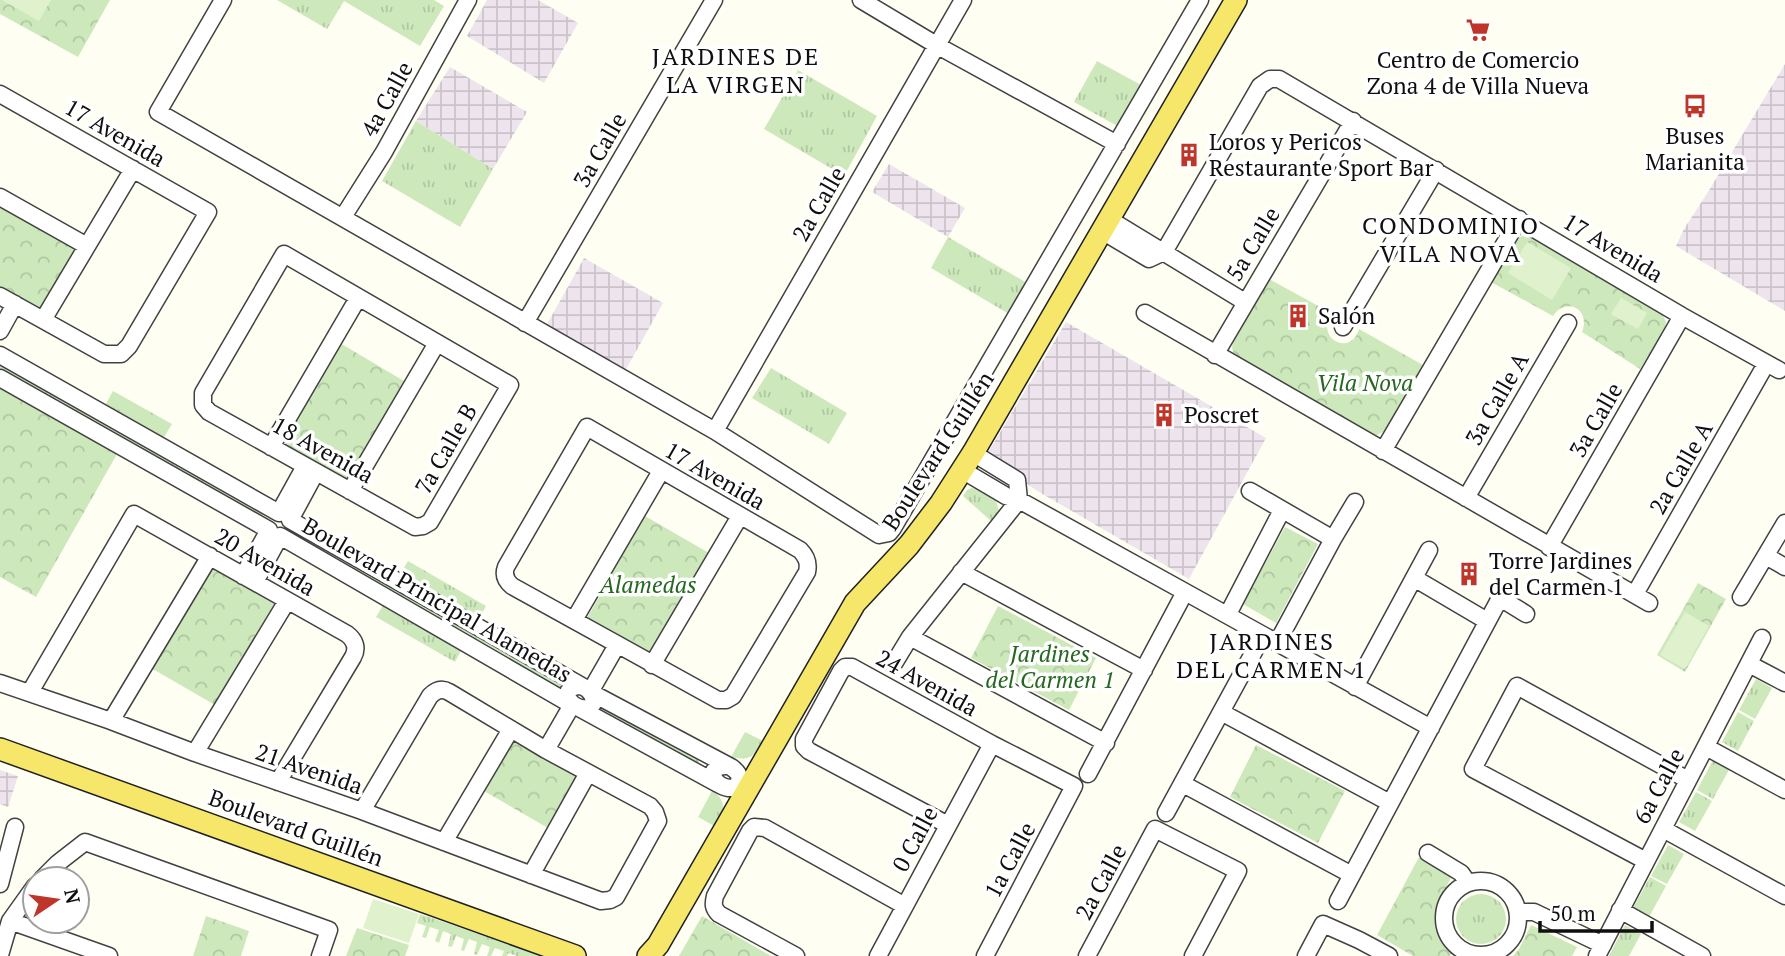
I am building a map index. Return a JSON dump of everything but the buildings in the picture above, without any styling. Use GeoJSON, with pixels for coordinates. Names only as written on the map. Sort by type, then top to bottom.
{"type":"FeatureCollection","features":[{"type":"Feature","properties":{"kind":"main road","name":"Boulevard Guillén"},"geometry":{"type":"LineString","coordinates":[[648,956],[658,945],[855,603],[909,545],[968,461],[1236,0]]}},
{"type":"Feature","properties":{"kind":"main road","name":"Boulevard Guillén"},"geometry":{"type":"LineString","coordinates":[[0,749],[575,956]]}},
{"type":"Feature","properties":{"kind":"street"},"geometry":{"type":"LineString","coordinates":[[223,0],[158,112],[715,431],[879,535],[888,533],[1200,0]]}},
{"type":"Feature","properties":{"kind":"street","name":"4a Calle"},"geometry":{"type":"LineString","coordinates":[[343,217],[384,152],[467,0]]}},
{"type":"Feature","properties":{"kind":"street","name":"3a Calle"},"geometry":{"type":"LineString","coordinates":[[525,323],[715,0]]}},
{"type":"Feature","properties":{"kind":"street"},"geometry":{"type":"LineString","coordinates":[[861,0],[937,46],[1117,144]]}},
{"type":"Feature","properties":{"kind":"street","name":"2a Calle"},"geometry":{"type":"LineString","coordinates":[[715,431],[963,0]]}},
{"type":"Feature","properties":{"kind":"street","name":"17 Avenida"},"geometry":{"type":"LineString","coordinates":[[1157,255],[1260,86],[1270,79],[1279,79],[1773,367]]}},
{"type":"Feature","properties":{"kind":"street","name":"17 Avenida"},"geometry":{"type":"LineString","coordinates":[[0,94],[208,212],[125,351],[117,355],[101,353],[43,320]]}},
{"type":"Feature","properties":{"kind":"street","name":"5a Calle"},"geometry":{"type":"LineString","coordinates":[[1215,355],[1353,121]]}},
{"type":"Feature","properties":{"kind":"street"},"geometry":{"type":"LineString","coordinates":[[0,331],[5,301],[43,320],[133,169]]}},
{"type":"Feature","properties":{"kind":"street"},"geometry":{"type":"LineString","coordinates":[[1343,327],[1436,170]]}},
{"type":"Feature","properties":{"kind":"street"},"geometry":{"type":"LineString","coordinates":[[0,197],[87,246]]}},
{"type":"Feature","properties":{"kind":"street"},"geometry":{"type":"LineString","coordinates":[[1383,451],[1519,219]]}},
{"type":"Feature","properties":{"kind":"street"},"geometry":{"type":"LineString","coordinates":[[1105,225],[1157,255],[1166,255],[1245,302]]}},
{"type":"Feature","properties":{"kind":"street","name":"18 Avenida"},"geometry":{"type":"LineString","coordinates":[[358,298],[284,254],[203,393],[203,405],[209,412],[415,527]]}},
{"type":"Feature","properties":{"kind":"street"},"geometry":{"type":"LineString","coordinates":[[271,447],[358,298],[437,343],[349,491]]}},
{"type":"Feature","properties":{"kind":"street"},"geometry":{"type":"LineString","coordinates":[[1145,313],[1549,547]]}},
{"type":"Feature","properties":{"kind":"street","name":"3a Calle"},"geometry":{"type":"LineString","coordinates":[[1549,547],[1682,316]]}},
{"type":"Feature","properties":{"kind":"street","name":"3a Calle A"},"geometry":{"type":"LineString","coordinates":[[1466,498],[1568,323]]}},
{"type":"Feature","properties":{"kind":"street","name":"7a Calle B"},"geometry":{"type":"LineString","coordinates":[[415,527],[425,526],[430,522],[510,385],[437,343]]}},
{"type":"Feature","properties":{"kind":"street","name":"Boulevard Principal Alamedas"},"geometry":{"type":"LineString","coordinates":[[0,355],[586,689],[730,767]]}},
{"type":"Feature","properties":{"kind":"street","name":"2a Calle A"},"geometry":{"type":"LineString","coordinates":[[1549,547],[1642,599],[1773,367]]}},
{"type":"Feature","properties":{"kind":"street","name":"Boulevard Principal Alamedas"},"geometry":{"type":"LineString","coordinates":[[0,378],[575,706],[720,785]]}},
{"type":"Feature","properties":{"kind":"street","name":"17 Avenida"},"geometry":{"type":"LineString","coordinates":[[574,620],[512,586],[506,578],[506,567],[587,427],[800,550],[807,560],[807,572],[733,696],[718,700],[652,665]]}},
{"type":"Feature","properties":{"kind":"street"},"geometry":{"type":"LineString","coordinates":[[968,461],[1006,496],[1019,500],[1228,614],[1431,728]]}},
{"type":"Feature","properties":{"kind":"street"},"geometry":{"type":"LineString","coordinates":[[285,517],[310,469]]}},
{"type":"Feature","properties":{"kind":"street"},"geometry":{"type":"LineString","coordinates":[[661,471],[574,620],[613,643],[652,665],[740,516]]}},
{"type":"Feature","properties":{"kind":"street"},"geometry":{"type":"LineString","coordinates":[[1250,491],[1333,539]]}},
{"type":"Feature","properties":{"kind":"street"},"geometry":{"type":"LineString","coordinates":[[893,665],[910,637],[1019,500]]}},
{"type":"Feature","properties":{"kind":"street"},"geometry":{"type":"LineString","coordinates":[[1166,813],[1221,712],[1355,502]]}},
{"type":"Feature","properties":{"kind":"street"},"geometry":{"type":"LineString","coordinates":[[1228,614],[1282,510]]}},
{"type":"Feature","properties":{"kind":"street","name":"Boulevard Principal Alamedas"},"geometry":{"type":"LineString","coordinates":[[273,513],[285,517],[292,530],[287,535],[274,533],[266,526],[267,517],[273,513]]}},
{"type":"Feature","properties":{"kind":"street","name":"20 Avenida"},"geometry":{"type":"LineString","coordinates":[[30,692],[134,514],[350,636],[356,645],[355,654],[278,782]]}},
{"type":"Feature","properties":{"kind":"street"},"geometry":{"type":"LineString","coordinates":[[1741,597],[1785,523]]}},
{"type":"Feature","properties":{"kind":"street"},"geometry":{"type":"LineString","coordinates":[[249,579],[274,533]]}},
{"type":"Feature","properties":{"kind":"street"},"geometry":{"type":"LineString","coordinates":[[1355,687],[1429,550]]}},
{"type":"Feature","properties":{"kind":"street"},"geometry":{"type":"LineString","coordinates":[[111,721],[210,556]]}},
{"type":"Feature","properties":{"kind":"street"},"geometry":{"type":"LineString","coordinates":[[1766,556],[1785,567]]}},
{"type":"Feature","properties":{"kind":"street"},"geometry":{"type":"LineString","coordinates":[[961,572],[1144,670]]}},
{"type":"Feature","properties":{"kind":"street"},"geometry":{"type":"LineString","coordinates":[[1414,578],[1487,621]]}},
{"type":"Feature","properties":{"kind":"street"},"geometry":{"type":"LineString","coordinates":[[1088,774],[1185,592]]}},
{"type":"Feature","properties":{"kind":"street"},"geometry":{"type":"LineString","coordinates":[[1338,901],[1500,598],[1526,614]]}},
{"type":"Feature","properties":{"kind":"street"},"geometry":{"type":"LineString","coordinates":[[195,753],[286,601]]}},
{"type":"Feature","properties":{"kind":"street"},"geometry":{"type":"LineString","coordinates":[[910,637],[1106,743]]}},
{"type":"Feature","properties":{"kind":"street","name":"6a Calle"},"geometry":{"type":"LineString","coordinates":[[1600,950],[1762,638]]}},
{"type":"Feature","properties":{"kind":"street"},"geometry":{"type":"LineString","coordinates":[[586,689],[613,643]]}},
{"type":"Feature","properties":{"kind":"street"},"geometry":{"type":"LineString","coordinates":[[1749,664],[1785,683]]}},
{"type":"Feature","properties":{"kind":"street","name":"24 Avenida"},"geometry":{"type":"LineString","coordinates":[[948,825],[804,746],[804,738],[841,671],[848,666],[1074,786]]}},
{"type":"Feature","properties":{"kind":"street","name":"21 Avenida"},"geometry":{"type":"LineString","coordinates":[[0,683],[362,811],[601,901],[610,900],[617,897],[657,824],[655,812],[650,806],[588,773]]}},
{"type":"Feature","properties":{"kind":"street"},"geometry":{"type":"LineString","coordinates":[[1646,860],[1472,769],[1517,686],[1688,780]]}},
{"type":"Feature","properties":{"kind":"street","name":"Boulevard Principal Alamedas"},"geometry":{"type":"LineString","coordinates":[[575,706],[568,699],[568,691],[574,687],[586,689]]}},
{"type":"Feature","properties":{"kind":"street"},"geometry":{"type":"LineString","coordinates":[[362,811],[430,696],[440,690],[449,692],[588,773],[531,875]]}},
{"type":"Feature","properties":{"kind":"street"},"geometry":{"type":"LineString","coordinates":[[550,751],[575,706]]}},
{"type":"Feature","properties":{"kind":"street"},"geometry":{"type":"LineString","coordinates":[[1221,712],[1390,803]]}},
{"type":"Feature","properties":{"kind":"street"},"geometry":{"type":"LineString","coordinates":[[444,842],[511,729]]}},
{"type":"Feature","properties":{"kind":"street","name":"0 Calle"},"geometry":{"type":"LineString","coordinates":[[878,956],[992,744]]}},
{"type":"Feature","properties":{"kind":"street"},"geometry":{"type":"LineString","coordinates":[[1706,747],[1785,790]]}},
{"type":"Feature","properties":{"kind":"street"},"geometry":{"type":"LineString","coordinates":[[736,808],[734,796],[714,778],[714,771],[720,766],[748,770],[760,766]]}},
{"type":"Feature","properties":{"kind":"street"},"geometry":{"type":"LineString","coordinates":[[1183,784],[1352,875]]}},
{"type":"Feature","properties":{"kind":"street","name":"1a Calle"},"geometry":{"type":"LineString","coordinates":[[985,956],[1074,786]]}},
{"type":"Feature","properties":{"kind":"street"},"geometry":{"type":"LineString","coordinates":[[0,884],[15,827]]}},
{"type":"Feature","properties":{"kind":"street"},"geometry":{"type":"LineString","coordinates":[[796,956],[719,914],[713,903],[754,827],[765,828],[905,906]]}},
{"type":"Feature","properties":{"kind":"street","name":"2a Calle"},"geometry":{"type":"LineString","coordinates":[[1087,956],[1155,829],[1238,871],[1193,956]]}},
{"type":"Feature","properties":{"kind":"street"},"geometry":{"type":"LineString","coordinates":[[1662,829],[1785,896]]}},
{"type":"Feature","properties":{"kind":"street"},"geometry":{"type":"LineString","coordinates":[[56,865],[85,842],[329,930],[320,956]]}},
{"type":"Feature","properties":{"kind":"street"},"geometry":{"type":"LineString","coordinates":[[1428,853],[1461,873],[1468,883]]}},
{"type":"Feature","properties":{"kind":"street"},"geometry":{"type":"LineString","coordinates":[[1484,880],[1504,888],[1517,905],[1518,912],[1513,938],[1505,947],[1485,955],[1461,953],[1447,934],[1444,923],[1444,912],[1454,892],[1468,883],[1484,880]]}},
{"type":"Feature","properties":{"kind":"street"},"geometry":{"type":"LineString","coordinates":[[0,954],[10,921],[21,904]]}},
{"type":"Feature","properties":{"kind":"street"},"geometry":{"type":"LineString","coordinates":[[1620,911],[1702,956]]}},
{"type":"Feature","properties":{"kind":"street"},"geometry":{"type":"LineString","coordinates":[[1518,912],[1534,912],[1600,950]]}},
{"type":"Feature","properties":{"kind":"street"},"geometry":{"type":"LineString","coordinates":[[10,921],[109,956]]}},
{"type":"Feature","properties":{"kind":"street"},"geometry":{"type":"LineString","coordinates":[[1306,956],[1323,924],[1390,956]]}},
{"type":"Feature","properties":{"kind":"shaded area"},"geometry":{"type":"Polygon","coordinates":[[[487,0],[538,0],[578,23],[544,83],[467,36],[487,0]]]}},
{"type":"Feature","properties":{"kind":"shaded area"},"geometry":{"type":"Polygon","coordinates":[[[1785,64],[1785,311],[1676,246],[1785,64]]]}},
{"type":"Feature","properties":{"kind":"shaded area"},"geometry":{"type":"Polygon","coordinates":[[[450,67],[527,112],[493,169],[416,121],[450,67]]]}},
{"type":"Feature","properties":{"kind":"shaded area"},"geometry":{"type":"Polygon","coordinates":[[[889,164],[965,208],[948,237],[872,192],[889,164]]]}},
{"type":"Feature","properties":{"kind":"shaded area"},"geometry":{"type":"Polygon","coordinates":[[[584,258],[663,303],[625,371],[546,326],[584,258]]]}},
{"type":"Feature","properties":{"kind":"shaded area"},"geometry":{"type":"Polygon","coordinates":[[[1066,322],[1266,438],[1189,579],[1039,492],[986,456],[1066,322]]]}},
{"type":"Feature","properties":{"kind":"shaded area"},"geometry":{"type":"Polygon","coordinates":[[[0,770],[18,776],[8,807],[0,804],[0,770]]]}},
{"type":"Feature","properties":{"kind":"green space"},"geometry":{"type":"Polygon","coordinates":[[[0,0],[110,0],[78,57],[0,14],[0,0]]]}},
{"type":"Feature","properties":{"kind":"green space"},"geometry":{"type":"Polygon","coordinates":[[[2,0],[51,0],[39,21],[2,0]]]}},
{"type":"Feature","properties":{"kind":"green space"},"geometry":{"type":"Polygon","coordinates":[[[277,0],[434,0],[444,6],[420,46],[344,1],[327,29],[277,0]]]}},
{"type":"Feature","properties":{"kind":"green space"},"geometry":{"type":"Polygon","coordinates":[[[1097,61],[1143,86],[1121,128],[1074,102],[1097,61]]]}},
{"type":"Feature","properties":{"kind":"green space"},"geometry":{"type":"Polygon","coordinates":[[[798,70],[877,116],[844,176],[764,129],[798,70]]]}},
{"type":"Feature","properties":{"kind":"green space"},"geometry":{"type":"Polygon","coordinates":[[[416,121],[493,169],[460,227],[382,181],[416,121]]]}},
{"type":"Feature","properties":{"kind":"green space"},"geometry":{"type":"Polygon","coordinates":[[[0,207],[75,249],[41,310],[0,287],[0,207]]]}},
{"type":"Feature","properties":{"kind":"green space"},"geometry":{"type":"Polygon","coordinates":[[[1531,234],[1661,311],[1666,322],[1665,328],[1640,369],[1582,332],[1583,317],[1576,308],[1565,307],[1553,316],[1491,282],[1514,242],[1523,235],[1531,234]]]}},
{"type":"Feature","properties":{"kind":"green space"},"geometry":{"type":"Polygon","coordinates":[[[948,237],[1027,283],[1009,314],[931,268],[948,237]]]}},
{"type":"Feature","properties":{"kind":"green space"},"geometry":{"type":"Polygon","coordinates":[[[1527,242],[1571,268],[1552,300],[1508,273],[1527,242]]]}},
{"type":"Feature","properties":{"kind":"green space","name":"Vila Nova"},"geometry":{"type":"Polygon","coordinates":[[[1269,279],[1333,314],[1327,330],[1335,341],[1348,342],[1359,329],[1423,365],[1387,430],[1375,436],[1234,356],[1233,341],[1269,279]]]}},
{"type":"Feature","properties":{"kind":"green space"},"geometry":{"type":"Polygon","coordinates":[[[1621,298],[1647,313],[1638,329],[1611,314],[1621,298]]]}},
{"type":"Feature","properties":{"kind":"green space"},"geometry":{"type":"Polygon","coordinates":[[[340,343],[404,381],[345,482],[281,444],[340,343]]]}},
{"type":"Feature","properties":{"kind":"green space"},"geometry":{"type":"Polygon","coordinates":[[[0,360],[266,508],[259,522],[0,376],[0,360]]]}},
{"type":"Feature","properties":{"kind":"green space"},"geometry":{"type":"Polygon","coordinates":[[[771,368],[847,413],[829,444],[752,398],[771,368]]]}},
{"type":"Feature","properties":{"kind":"green space"},"geometry":{"type":"Polygon","coordinates":[[[0,387],[117,454],[36,597],[0,577],[0,387]]]}},
{"type":"Feature","properties":{"kind":"green space"},"geometry":{"type":"Polygon","coordinates":[[[113,391],[172,424],[161,442],[103,409],[113,391]]]}},
{"type":"Feature","properties":{"kind":"green space"},"geometry":{"type":"Polygon","coordinates":[[[972,488],[981,489],[995,498],[999,510],[991,521],[963,496],[972,488]]]}},
{"type":"Feature","properties":{"kind":"green space","name":"Alamedas"},"geometry":{"type":"Polygon","coordinates":[[[645,516],[709,553],[651,655],[587,618],[645,516]]]}},
{"type":"Feature","properties":{"kind":"green space","name":"Jardines del Carmen 1"},"geometry":{"type":"Polygon","coordinates":[[[1285,527],[1318,544],[1276,623],[1243,604],[1285,527]]]}},
{"type":"Feature","properties":{"kind":"green space"},"geometry":{"type":"Polygon","coordinates":[[[300,528],[568,682],[561,695],[293,541],[300,528]]]}},
{"type":"Feature","properties":{"kind":"green space"},"geometry":{"type":"Polygon","coordinates":[[[408,561],[486,606],[478,621],[399,576],[408,561]]]}},
{"type":"Feature","properties":{"kind":"green space"},"geometry":{"type":"Polygon","coordinates":[[[210,567],[274,604],[215,705],[151,668],[210,567]]]}},
{"type":"Feature","properties":{"kind":"green space"},"geometry":{"type":"Polygon","coordinates":[[[1698,583],[1726,599],[1685,672],[1657,655],[1698,583]]]}},
{"type":"Feature","properties":{"kind":"green space"},"geometry":{"type":"Polygon","coordinates":[[[385,602],[463,647],[455,662],[376,617],[385,602]]]}},
{"type":"Feature","properties":{"kind":"green space","name":"Jardines del Carmen 1"},"geometry":{"type":"Polygon","coordinates":[[[998,606],[1096,658],[1069,710],[971,658],[998,606]]]}},
{"type":"Feature","properties":{"kind":"green space"},"geometry":{"type":"Polygon","coordinates":[[[1685,612],[1709,626],[1685,669],[1660,655],[1685,612]]]}},
{"type":"Feature","properties":{"kind":"green space"},"geometry":{"type":"Polygon","coordinates":[[[1756,679],[1772,688],[1755,719],[1739,710],[1756,679]]]}},
{"type":"Feature","properties":{"kind":"green space"},"geometry":{"type":"Polygon","coordinates":[[[601,701],[702,756],[695,768],[594,714],[601,701]]]}},
{"type":"Feature","properties":{"kind":"green space"},"geometry":{"type":"Polygon","coordinates":[[[1738,712],[1754,721],[1738,751],[1722,742],[1738,712]]]}},
{"type":"Feature","properties":{"kind":"green space"},"geometry":{"type":"Polygon","coordinates":[[[745,732],[763,741],[751,756],[731,757],[745,732]]]}},
{"type":"Feature","properties":{"kind":"green space"},"geometry":{"type":"Polygon","coordinates":[[[514,739],[578,776],[548,828],[484,791],[514,739]]]}},
{"type":"Feature","properties":{"kind":"green space","name":"Jardines del Carmen 1"},"geometry":{"type":"Polygon","coordinates":[[[1256,745],[1345,791],[1318,843],[1230,797],[1256,745]]]}},
{"type":"Feature","properties":{"kind":"green space"},"geometry":{"type":"Polygon","coordinates":[[[1713,760],[1730,768],[1713,799],[1697,790],[1713,760]]]}},
{"type":"Feature","properties":{"kind":"green space"},"geometry":{"type":"Polygon","coordinates":[[[712,791],[720,798],[723,807],[716,827],[698,817],[712,791]]]}},
{"type":"Feature","properties":{"kind":"green space"},"geometry":{"type":"Polygon","coordinates":[[[1696,792],[1712,801],[1695,831],[1679,822],[1696,792]]]}},
{"type":"Feature","properties":{"kind":"green space"},"geometry":{"type":"Polygon","coordinates":[[[1668,845],[1684,854],[1667,884],[1651,876],[1668,845]]]}},
{"type":"Feature","properties":{"kind":"green space"},"geometry":{"type":"Polygon","coordinates":[[[1419,857],[1452,875],[1443,895],[1439,917],[1441,931],[1452,952],[1450,956],[1413,956],[1377,935],[1419,857]]]}},
{"type":"Feature","properties":{"kind":"green space"},"geometry":{"type":"Polygon","coordinates":[[[1650,877],[1666,886],[1649,917],[1633,908],[1650,877]]]}},
{"type":"Feature","properties":{"kind":"green space"},"geometry":{"type":"Polygon","coordinates":[[[1471,895],[1491,895],[1505,909],[1505,929],[1491,943],[1471,943],[1457,929],[1457,909],[1471,895]]]}},
{"type":"Feature","properties":{"kind":"green space"},"geometry":{"type":"Polygon","coordinates":[[[373,899],[419,914],[409,943],[363,928],[373,899]]]}},
{"type":"Feature","properties":{"kind":"green space"},"geometry":{"type":"Polygon","coordinates":[[[420,914],[544,956],[517,956],[508,953],[507,956],[502,956],[504,951],[495,948],[491,956],[487,956],[490,947],[482,944],[477,955],[474,954],[477,942],[469,939],[464,951],[461,950],[464,939],[456,936],[452,947],[448,946],[451,934],[443,931],[439,943],[435,941],[439,930],[430,927],[426,938],[422,937],[426,926],[417,923],[420,914]]]}},
{"type":"Feature","properties":{"kind":"green space"},"geometry":{"type":"Polygon","coordinates":[[[206,916],[249,931],[241,956],[193,956],[206,916]]]}},
{"type":"Feature","properties":{"kind":"green space"},"geometry":{"type":"Polygon","coordinates":[[[702,916],[771,956],[679,956],[702,916]]]}},
{"type":"Feature","properties":{"kind":"green space"},"geometry":{"type":"Polygon","coordinates":[[[1531,925],[1577,947],[1572,956],[1513,956],[1531,925]]]}},
{"type":"Feature","properties":{"kind":"green space"},"geometry":{"type":"Polygon","coordinates":[[[1625,925],[1641,934],[1629,956],[1609,956],[1625,925]]]}},
{"type":"Feature","properties":{"kind":"green space"},"geometry":{"type":"Polygon","coordinates":[[[357,928],[409,945],[405,956],[346,956],[357,928]]]}},
{"type":"Feature","properties":{"kind":"place","name":"Centro de Comercio Zona 4 de Villa Nueva"},"geometry":{"type":"Point","coordinates":[1478,30]}},
{"type":"Feature","properties":{"kind":"place","name":"Buses Marianita"},"geometry":{"type":"Point","coordinates":[1695,106]}},
{"type":"Feature","properties":{"kind":"place","name":"Loros y Pericos Restaurante Sport Bar"},"geometry":{"type":"Point","coordinates":[1189,155]}},
{"type":"Feature","properties":{"kind":"place","name":"Salón"},"geometry":{"type":"Point","coordinates":[1298,316]}},
{"type":"Feature","properties":{"kind":"place","name":"Poscret"},"geometry":{"type":"Point","coordinates":[1164,415]}},
{"type":"Feature","properties":{"kind":"place","name":"Torre Jardines del Carmen 1"},"geometry":{"type":"Point","coordinates":[1469,574]}},
{"type":"Feature","properties":{"kind":"district","name":"JARDINES DE LA VIRGEN"},"geometry":{"type":"Point","coordinates":[736,71]}},
{"type":"Feature","properties":{"kind":"district","name":"CONDOMINIO VILA NOVA"},"geometry":{"type":"Point","coordinates":[1451,240]}},
{"type":"Feature","properties":{"kind":"district","name":"JARDINES DEL CARMEN 1"},"geometry":{"type":"Point","coordinates":[1272,656]}}]}
